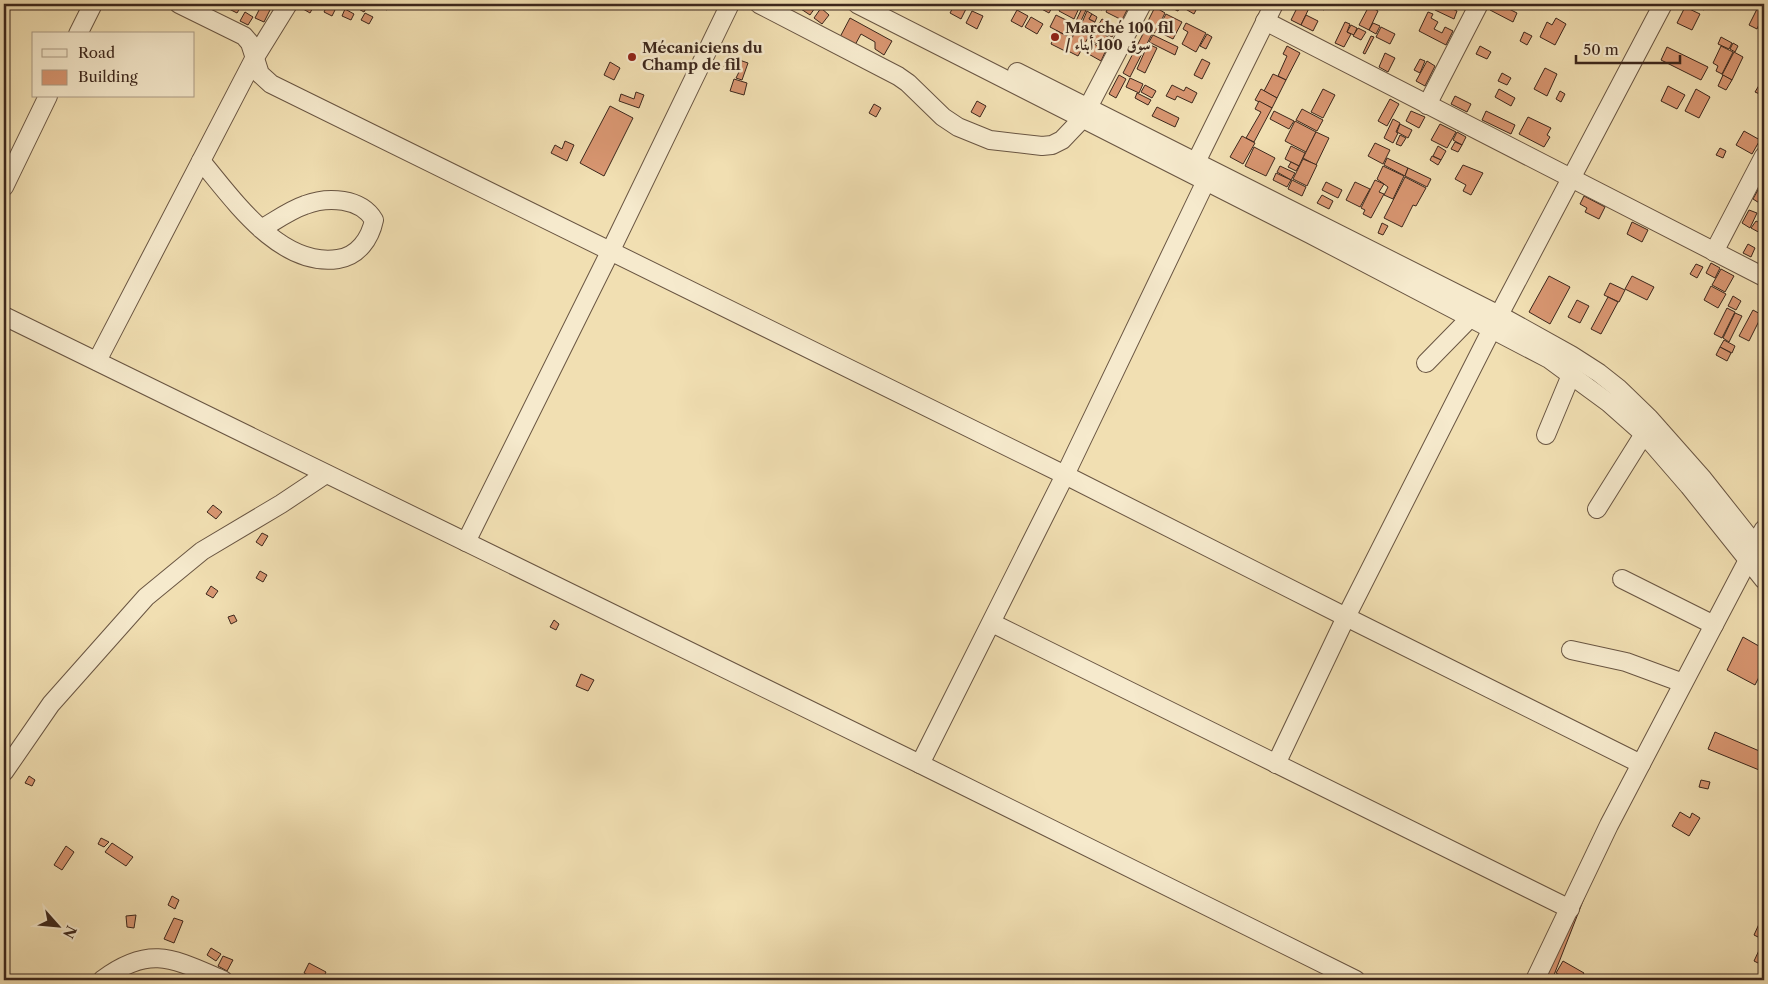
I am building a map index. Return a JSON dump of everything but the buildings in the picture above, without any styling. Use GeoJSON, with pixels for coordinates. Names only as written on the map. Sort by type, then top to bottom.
{"type":"FeatureCollection","features":[{"type":"Feature","properties":{"kind":"street"},"geometry":{"type":"LineString","coordinates":[[79,32],[93,4]]}},
{"type":"Feature","properties":{"kind":"street"},"geometry":{"type":"LineString","coordinates":[[179,4],[244,36],[250,43],[260,74],[271,84],[1066,475],[1641,764]]}},
{"type":"Feature","properties":{"kind":"street"},"geometry":{"type":"LineString","coordinates":[[97,361],[254,59],[288,4]]}},
{"type":"Feature","properties":{"kind":"street"},"geometry":{"type":"LineString","coordinates":[[466,542],[610,252],[730,4]]}},
{"type":"Feature","properties":{"kind":"street"},"geometry":{"type":"LineString","coordinates":[[759,4],[898,76],[908,83],[943,117],[958,127],[990,140],[1042,146],[1052,145],[1062,140],[1085,113],[1142,4]]}},
{"type":"Feature","properties":{"kind":"street"},"geometry":{"type":"LineString","coordinates":[[857,4],[1085,113],[1196,162],[1495,321],[1571,355],[1618,388],[1649,418],[1703,479],[1756,553],[1764,580]]}},
{"type":"Feature","properties":{"kind":"street"},"geometry":{"type":"LineString","coordinates":[[882,4],[1085,113],[1206,181],[1472,317],[1495,321],[1608,403],[1644,434],[1689,486],[1756,553]]}},
{"type":"Feature","properties":{"kind":"street"},"geometry":{"type":"LineString","coordinates":[[1196,162],[1274,4]]}},
{"type":"Feature","properties":{"kind":"street"},"geometry":{"type":"LineString","coordinates":[[1427,105],[1478,4]]}},
{"type":"Feature","properties":{"kind":"street"},"geometry":{"type":"LineString","coordinates":[[1276,764],[1346,617],[1495,321],[1572,179],[1663,4]]}},
{"type":"Feature","properties":{"kind":"street"},"geometry":{"type":"LineString","coordinates":[[1265,21],[1764,277]]}},
{"type":"Feature","properties":{"kind":"street"},"geometry":{"type":"LineString","coordinates":[[4,188],[47,98]]}},
{"type":"Feature","properties":{"kind":"street"},"geometry":{"type":"LineString","coordinates":[[1714,252],[1764,156]]}},
{"type":"Feature","properties":{"kind":"street"},"geometry":{"type":"LineString","coordinates":[[201,161],[254,223],[261,229],[277,242],[305,256],[328,261],[348,258],[361,247],[372,232],[374,220],[369,211],[359,204],[323,200],[305,205],[261,229]]}},
{"type":"Feature","properties":{"kind":"street"},"geometry":{"type":"LineString","coordinates":[[920,764],[1066,475],[1206,181]]}},
{"type":"Feature","properties":{"kind":"street"},"geometry":{"type":"LineString","coordinates":[[4,316],[920,764],[1356,980]]}},
{"type":"Feature","properties":{"kind":"street"},"geometry":{"type":"LineString","coordinates":[[1426,363],[1472,317]]}},
{"type":"Feature","properties":{"kind":"street"},"geometry":{"type":"LineString","coordinates":[[1546,435],[1571,375]]}},
{"type":"Feature","properties":{"kind":"street"},"geometry":{"type":"LineString","coordinates":[[1597,508],[1644,434]]}},
{"type":"Feature","properties":{"kind":"street"},"geometry":{"type":"LineString","coordinates":[[4,772],[51,704],[146,598],[202,551],[281,504],[326,474]]}},
{"type":"Feature","properties":{"kind":"street"},"geometry":{"type":"LineString","coordinates":[[1535,980],[1609,826],[1714,625],[1756,553],[1764,529]]}},
{"type":"Feature","properties":{"kind":"street"},"geometry":{"type":"LineString","coordinates":[[1622,579],[1714,625]]}},
{"type":"Feature","properties":{"kind":"street"},"geometry":{"type":"LineString","coordinates":[[992,623],[1570,909]]}},
{"type":"Feature","properties":{"kind":"street"},"geometry":{"type":"LineString","coordinates":[[1571,650],[1626,662],[1684,683]]}},
{"type":"Feature","properties":{"kind":"street"},"geometry":{"type":"LineString","coordinates":[[102,980],[146,958],[170,959],[223,980]]}},
{"type":"Feature","properties":{"kind":"place","name":"Marché 100 fil / سوق 100 أبناء"},"geometry":{"type":"Point","coordinates":[1055,37]}},
{"type":"Feature","properties":{"kind":"place","name":"Mécaniciens du Champ de fil"},"geometry":{"type":"Point","coordinates":[632,57]}}]}
